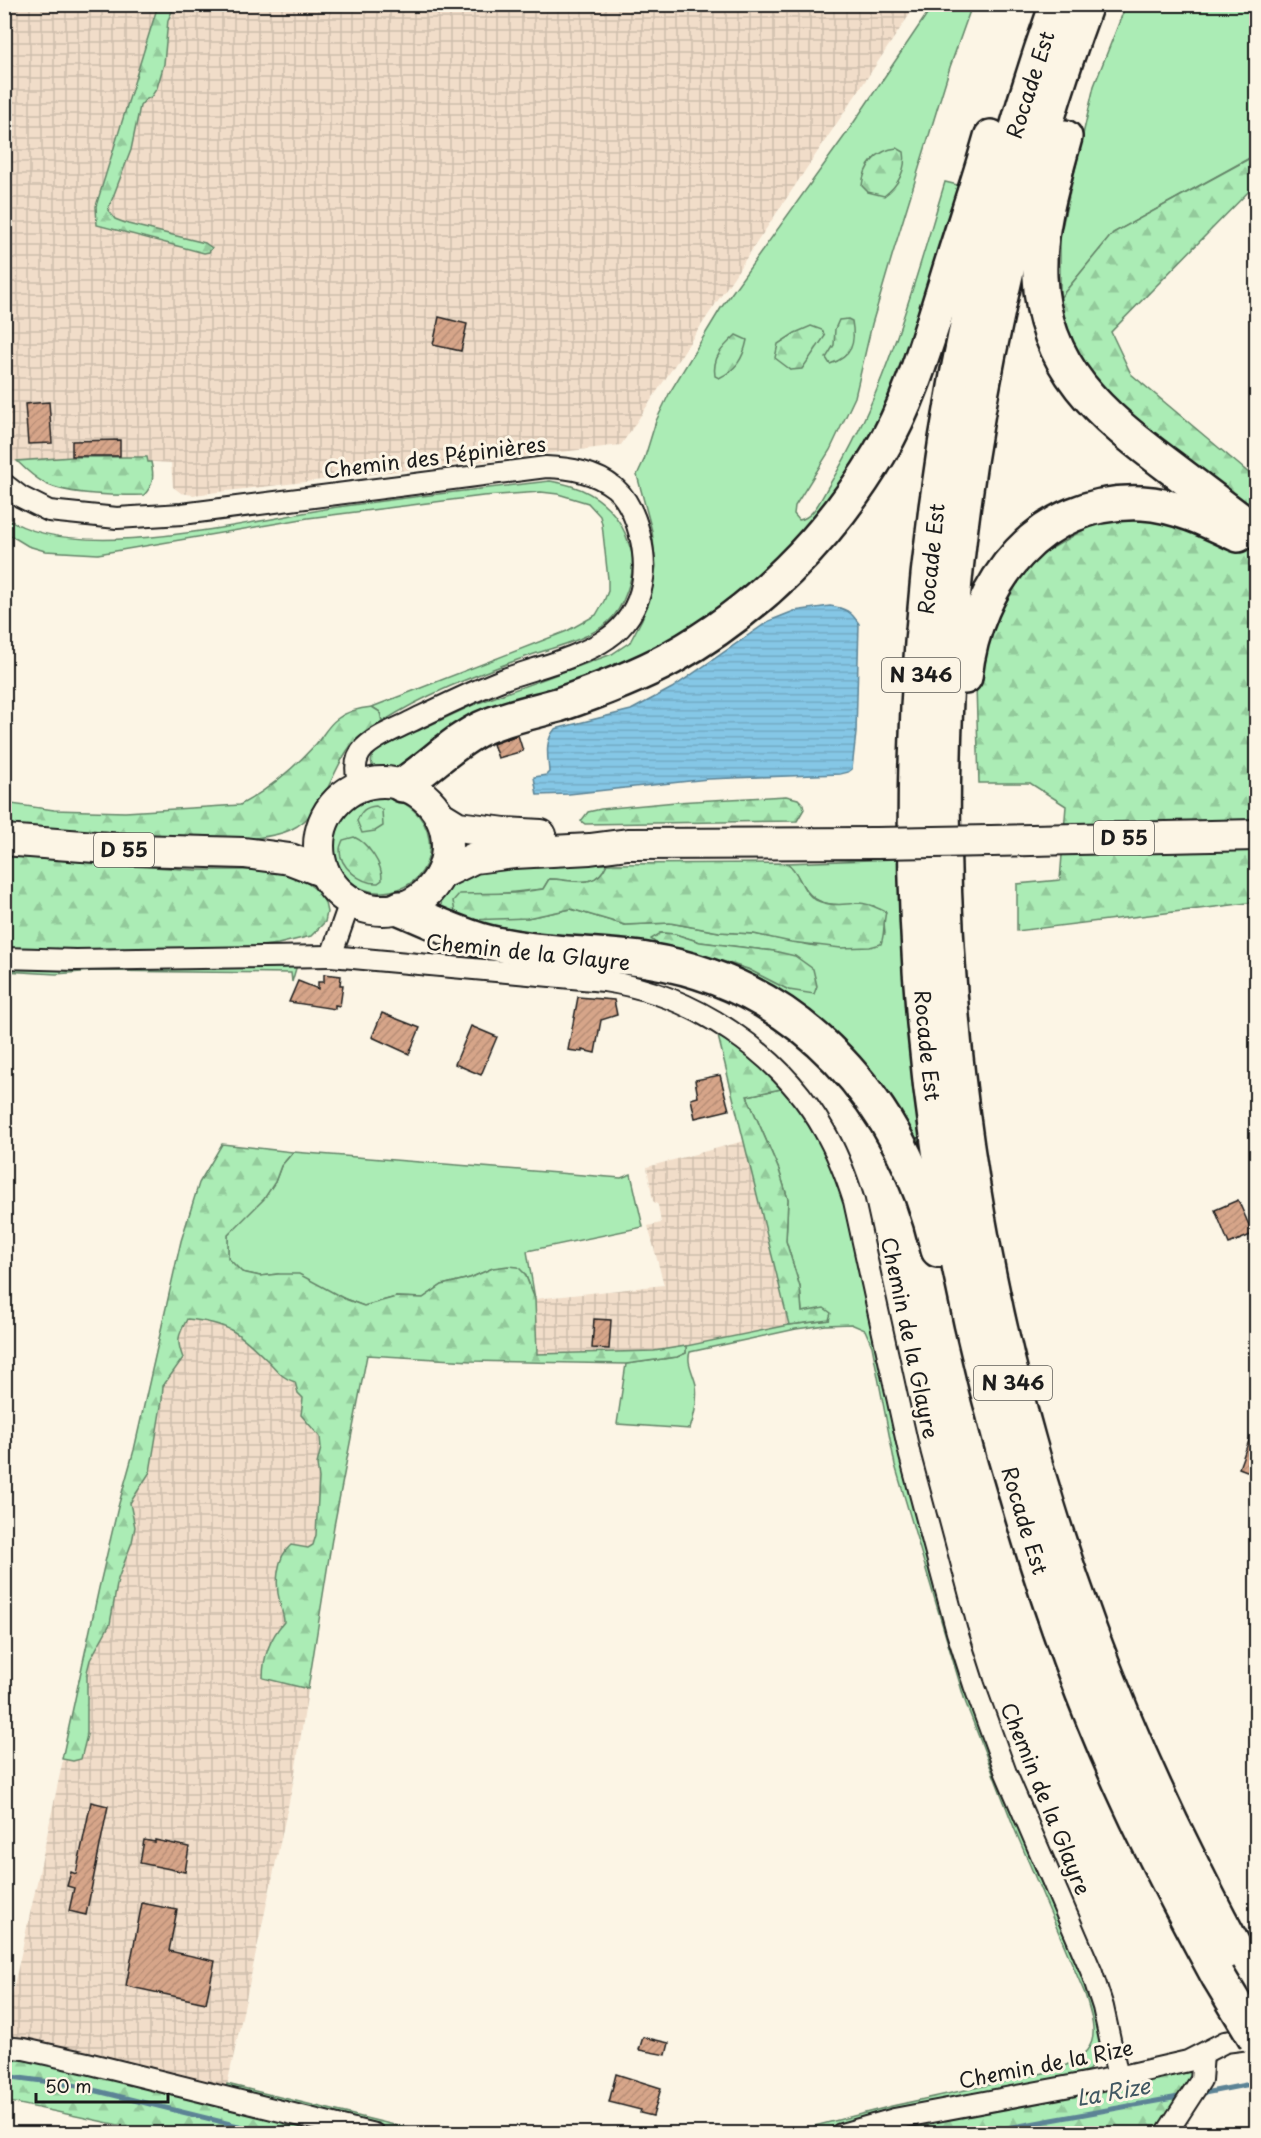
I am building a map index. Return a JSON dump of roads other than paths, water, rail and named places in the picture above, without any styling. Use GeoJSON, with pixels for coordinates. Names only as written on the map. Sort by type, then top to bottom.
{"type":"FeatureCollection","features":[{"type":"Feature","properties":{"kind":"highway"},"geometry":{"type":"LineString","coordinates":[[402,785],[424,771],[457,743],[482,728],[597,691],[670,658],[737,615],[794,564],[823,533],[880,453],[908,396],[932,327],[1006,87],[1039,4]]}},
{"type":"Feature","properties":{"kind":"highway","name":"Rocade Est"},"geometry":{"type":"LineString","coordinates":[[1057,4],[1016,130],[988,230],[967,321],[945,442],[927,588],[919,696],[916,805],[919,947],[924,1024],[935,1118],[951,1217],[978,1357],[1000,1443],[1043,1584],[1079,1683],[1128,1801],[1187,1920],[1240,1975]]}},
{"type":"Feature","properties":{"kind":"highway","name":"Rocade Est"},"geometry":{"type":"LineString","coordinates":[[1086,4],[1039,147],[1012,245],[984,371],[967,478],[952,595],[945,699],[943,878],[951,1021],[977,1213],[994,1304],[1025,1435],[1069,1574],[1110,1686],[1154,1790],[1240,1975],[1246,2040]]}},
{"type":"Feature","properties":{"kind":"highway"},"geometry":{"type":"LineString","coordinates":[[1103,4],[1054,179],[1043,235],[1040,275],[1044,309],[1052,338],[1069,370],[1092,401],[1125,433],[1257,532]]}},
{"type":"Feature","properties":{"kind":"highway"},"geometry":{"type":"LineString","coordinates":[[944,761],[959,739],[968,653],[973,633],[988,596],[1009,563],[1033,538],[1062,518],[1091,508],[1118,503],[1144,503],[1175,509],[1207,520],[1240,536],[1257,548]]}},
{"type":"Feature","properties":{"kind":"highway"},"geometry":{"type":"LineString","coordinates":[[400,908],[480,940],[510,946],[648,960],[686,969],[723,982],[758,999],[814,1036],[860,1082],[880,1110],[900,1146],[918,1185],[933,1228],[956,1322],[978,1357]]}},
{"type":"Feature","properties":{"kind":"main road"},"geometry":{"type":"LineString","coordinates":[[374,782],[402,785],[418,792],[440,816],[446,835],[447,855],[441,874],[430,890],[417,901],[400,908],[383,910],[366,908],[350,902],[335,889],[324,872],[319,854],[320,836],[325,818],[346,794],[360,786],[374,782]]}},
{"type":"Feature","properties":{"kind":"main road","name":"D 55"},"geometry":{"type":"LineString","coordinates":[[440,816],[458,827],[505,834],[587,837],[628,843],[992,842],[1257,835]]}},
{"type":"Feature","properties":{"kind":"main road","name":"D 55"},"geometry":{"type":"LineString","coordinates":[[244,853],[286,842],[325,818]]}},
{"type":"Feature","properties":{"kind":"main road","name":"D 55"},"geometry":{"type":"LineString","coordinates":[[4,840],[135,850],[244,853],[290,859],[324,872]]}},
{"type":"Feature","properties":{"kind":"main road","name":"D 55"},"geometry":{"type":"LineString","coordinates":[[441,874],[474,858],[514,853],[590,849],[628,843]]}},
{"type":"Feature","properties":{"kind":"street","name":"Chemin des Pépinières"},"geometry":{"type":"LineString","coordinates":[[4,484],[21,497],[49,511],[117,518],[182,514],[546,467],[568,468],[586,473],[603,480],[615,489],[632,510],[642,545],[642,585],[627,621],[611,636],[594,646],[493,683],[365,747],[356,765],[355,774],[360,786]]}},
{"type":"Feature","properties":{"kind":"street"},"geometry":{"type":"LineString","coordinates":[[331,956],[350,902]]}},
{"type":"Feature","properties":{"kind":"street","name":"Chemin de la Glayre"},"geometry":{"type":"LineString","coordinates":[[4,958],[76,960],[331,956],[604,981],[648,992],[705,1016],[740,1038],[780,1072],[815,1114],[840,1161],[854,1201],[910,1456],[967,1664],[1006,1773],[1092,1973],[1103,2007],[1118,2077]]}},
{"type":"Feature","properties":{"kind":"street"},"geometry":{"type":"LineString","coordinates":[[1246,2040],[1257,2002]]}},
{"type":"Feature","properties":{"kind":"street","name":"Chemin de la Rize"},"geometry":{"type":"LineString","coordinates":[[841,2133],[894,2119],[1118,2077],[1188,2061],[1246,2040]]}},
{"type":"Feature","properties":{"kind":"street"},"geometry":{"type":"LineString","coordinates":[[4,2047],[87,2063],[374,2133]]}},
{"type":"Feature","properties":{"kind":"street"},"geometry":{"type":"LineString","coordinates":[[1166,2133],[1201,2080],[1203,2054]]}},
{"type":"Feature","properties":{"kind":"water"},"geometry":{"type":"Polygon","coordinates":[[[830,606],[847,611],[859,624],[856,733],[852,769],[848,772],[708,779],[569,794],[537,795],[534,777],[546,775],[549,772],[548,744],[555,729],[631,710],[672,688],[769,621],[794,611],[830,606]]]}},
{"type":"Feature","properties":{"kind":"waterway","name":"La Rize"},"geometry":{"type":"LineString","coordinates":[[4,2076],[73,2085],[271,2134]]}},
{"type":"Feature","properties":{"kind":"waterway","name":"La Rize"},"geometry":{"type":"LineString","coordinates":[[1199,2094],[1256,2083]]}},
{"type":"Feature","properties":{"kind":"waterway","name":"La Rize"},"geometry":{"type":"LineString","coordinates":[[975,2134],[1184,2096]]}}]}
